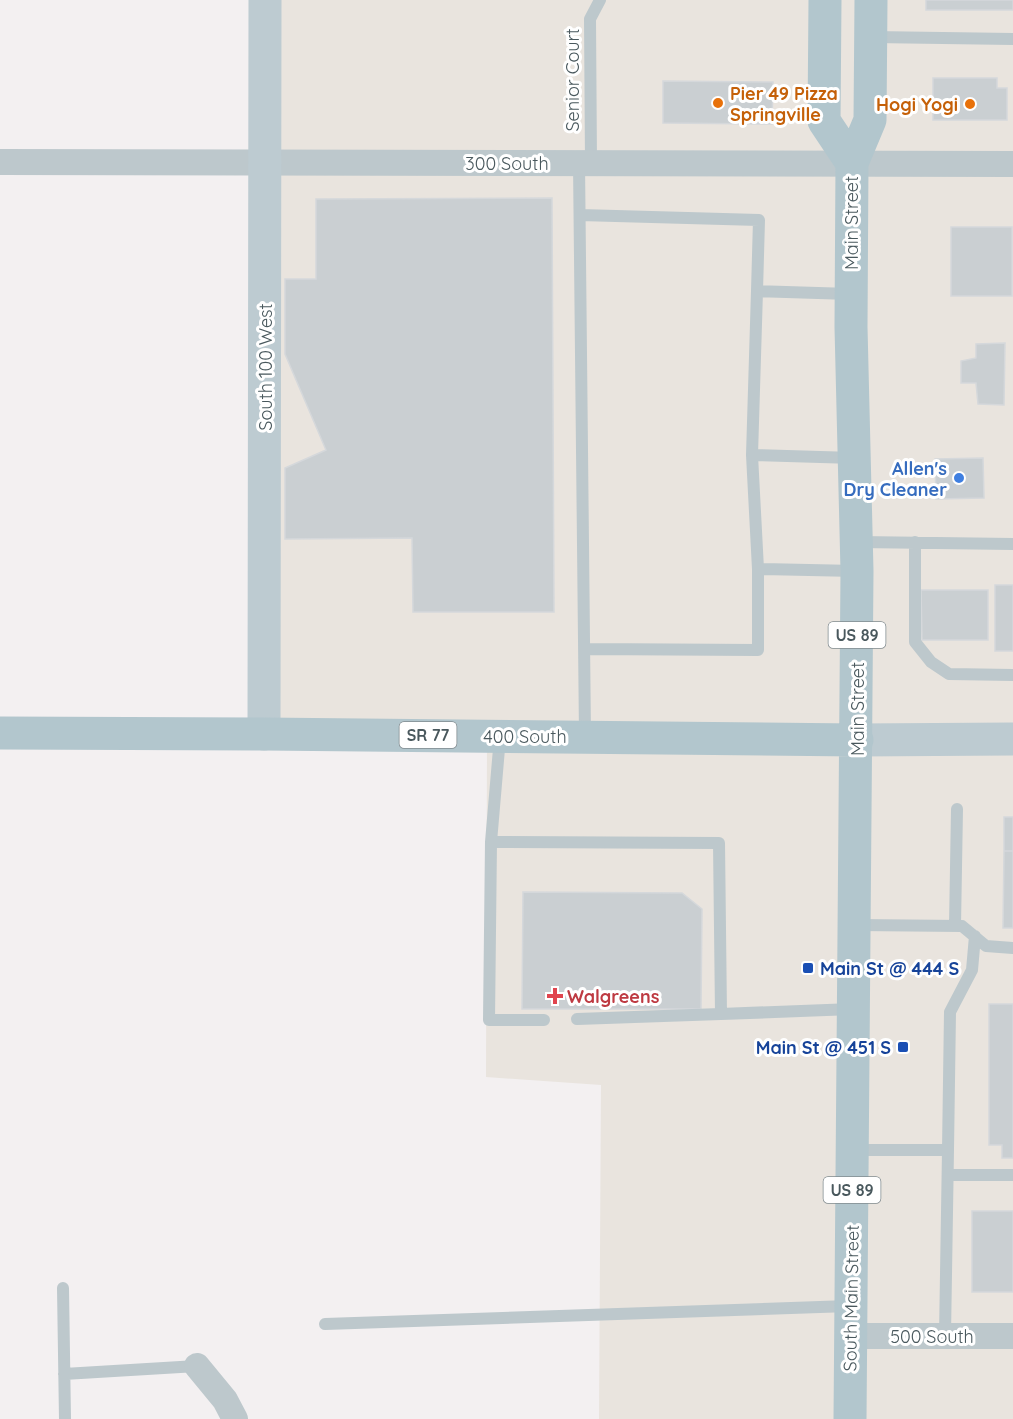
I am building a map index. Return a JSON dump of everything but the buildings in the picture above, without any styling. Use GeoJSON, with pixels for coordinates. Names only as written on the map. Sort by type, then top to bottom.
{"type":"FeatureCollection","features":[{"type":"Feature","properties":{"kind":"main road","name":"Main Street"},"geometry":{"type":"LineString","coordinates":[[825,0],[824,121],[852,163]]}},
{"type":"Feature","properties":{"kind":"main road","name":"Main Street"},"geometry":{"type":"LineString","coordinates":[[855,967],[857,556],[851,294],[852,163],[870,120],[871,0]]}},
{"type":"Feature","properties":{"kind":"main road","name":"400 South"},"geometry":{"type":"LineString","coordinates":[[0,733],[857,740]]}},
{"type":"Feature","properties":{"kind":"main road","name":"South Main Street"},"geometry":{"type":"LineString","coordinates":[[850,1416],[855,967]]}},
{"type":"Feature","properties":{"kind":"street","name":"South 100 West"},"geometry":{"type":"LineString","coordinates":[[264,734],[265,0]]}},
{"type":"Feature","properties":{"kind":"street","name":"300 South"},"geometry":{"type":"LineString","coordinates":[[0,162],[1013,164]]}},
{"type":"Feature","properties":{"kind":"street","name":"400 South"},"geometry":{"type":"LineString","coordinates":[[857,740],[1013,739]]}},
{"type":"Feature","properties":{"kind":"street","name":"500 South"},"geometry":{"type":"LineString","coordinates":[[850,1321],[945,1336],[1013,1336]]}},
{"type":"Feature","properties":{"kind":"street"},"geometry":{"type":"LineString","coordinates":[[197,1366],[225,1400],[235,1419]]}},
{"type":"Feature","properties":{"kind":"lane","name":"Senior Court"},"geometry":{"type":"LineString","coordinates":[[585,737],[580,215],[585,163],[590,19],[600,0]]}},
{"type":"Feature","properties":{"kind":"lane"},"geometry":{"type":"LineString","coordinates":[[871,37],[1013,39]]}},
{"type":"Feature","properties":{"kind":"lane"},"geometry":{"type":"LineString","coordinates":[[580,215],[759,220],[752,455],[758,569],[758,650],[584,649]]}},
{"type":"Feature","properties":{"kind":"lane"},"geometry":{"type":"LineString","coordinates":[[757,291],[851,294]]}},
{"type":"Feature","properties":{"kind":"lane"},"geometry":{"type":"LineString","coordinates":[[752,455],[855,458]]}},
{"type":"Feature","properties":{"kind":"lane"},"geometry":{"type":"LineString","coordinates":[[758,569],[857,556],[915,542],[1013,543]]}},
{"type":"Feature","properties":{"kind":"lane"},"geometry":{"type":"LineString","coordinates":[[915,542],[915,642],[931,662],[949,674],[1013,675]]}},
{"type":"Feature","properties":{"kind":"lane"},"geometry":{"type":"LineString","coordinates":[[500,736],[490,842],[489,1020],[544,1020]]}},
{"type":"Feature","properties":{"kind":"lane"},"geometry":{"type":"LineString","coordinates":[[955,926],[957,809]]}},
{"type":"Feature","properties":{"kind":"lane"},"geometry":{"type":"LineString","coordinates":[[490,842],[719,843],[721,1014]]}},
{"type":"Feature","properties":{"kind":"lane"},"geometry":{"type":"LineString","coordinates":[[855,925],[962,926],[986,946],[1013,948]]}},
{"type":"Feature","properties":{"kind":"lane"},"geometry":{"type":"LineString","coordinates":[[945,1336],[950,1012],[972,970],[975,936]]}},
{"type":"Feature","properties":{"kind":"lane"},"geometry":{"type":"LineString","coordinates":[[577,1019],[855,1009]]}},
{"type":"Feature","properties":{"kind":"lane"},"geometry":{"type":"LineString","coordinates":[[853,1150],[948,1150]]}},
{"type":"Feature","properties":{"kind":"lane"},"geometry":{"type":"LineString","coordinates":[[948,1175],[1013,1175]]}},
{"type":"Feature","properties":{"kind":"lane"},"geometry":{"type":"LineString","coordinates":[[63,1288],[64,1419]]}},
{"type":"Feature","properties":{"kind":"lane"},"geometry":{"type":"LineString","coordinates":[[325,1324],[850,1321]]}},
{"type":"Feature","properties":{"kind":"lane"},"geometry":{"type":"LineString","coordinates":[[64,1374],[197,1366]]}},
{"type":"Feature","properties":{"kind":"shaded area"},"geometry":{"type":"Polygon","coordinates":[[[265,0],[1013,0],[1013,1419],[599,1419],[601,1085],[486,1077],[487,736],[264,734],[265,0]]]}},
{"type":"Feature","properties":{"kind":"place","name":"Pier 49 Pizza Springville"},"geometry":{"type":"Point","coordinates":[718,103]}},
{"type":"Feature","properties":{"kind":"place","name":"Hogi Yogi"},"geometry":{"type":"Point","coordinates":[970,104]}},
{"type":"Feature","properties":{"kind":"place","name":"Allen's Dry Cleaner"},"geometry":{"type":"Point","coordinates":[959,478]}},
{"type":"Feature","properties":{"kind":"place","name":"Main St @ 444 S"},"geometry":{"type":"Point","coordinates":[808,968]}},
{"type":"Feature","properties":{"kind":"place","name":"Walgreens"},"geometry":{"type":"Point","coordinates":[555,996]}},
{"type":"Feature","properties":{"kind":"place","name":"Main St @ 451 S"},"geometry":{"type":"Point","coordinates":[903,1047]}}]}
